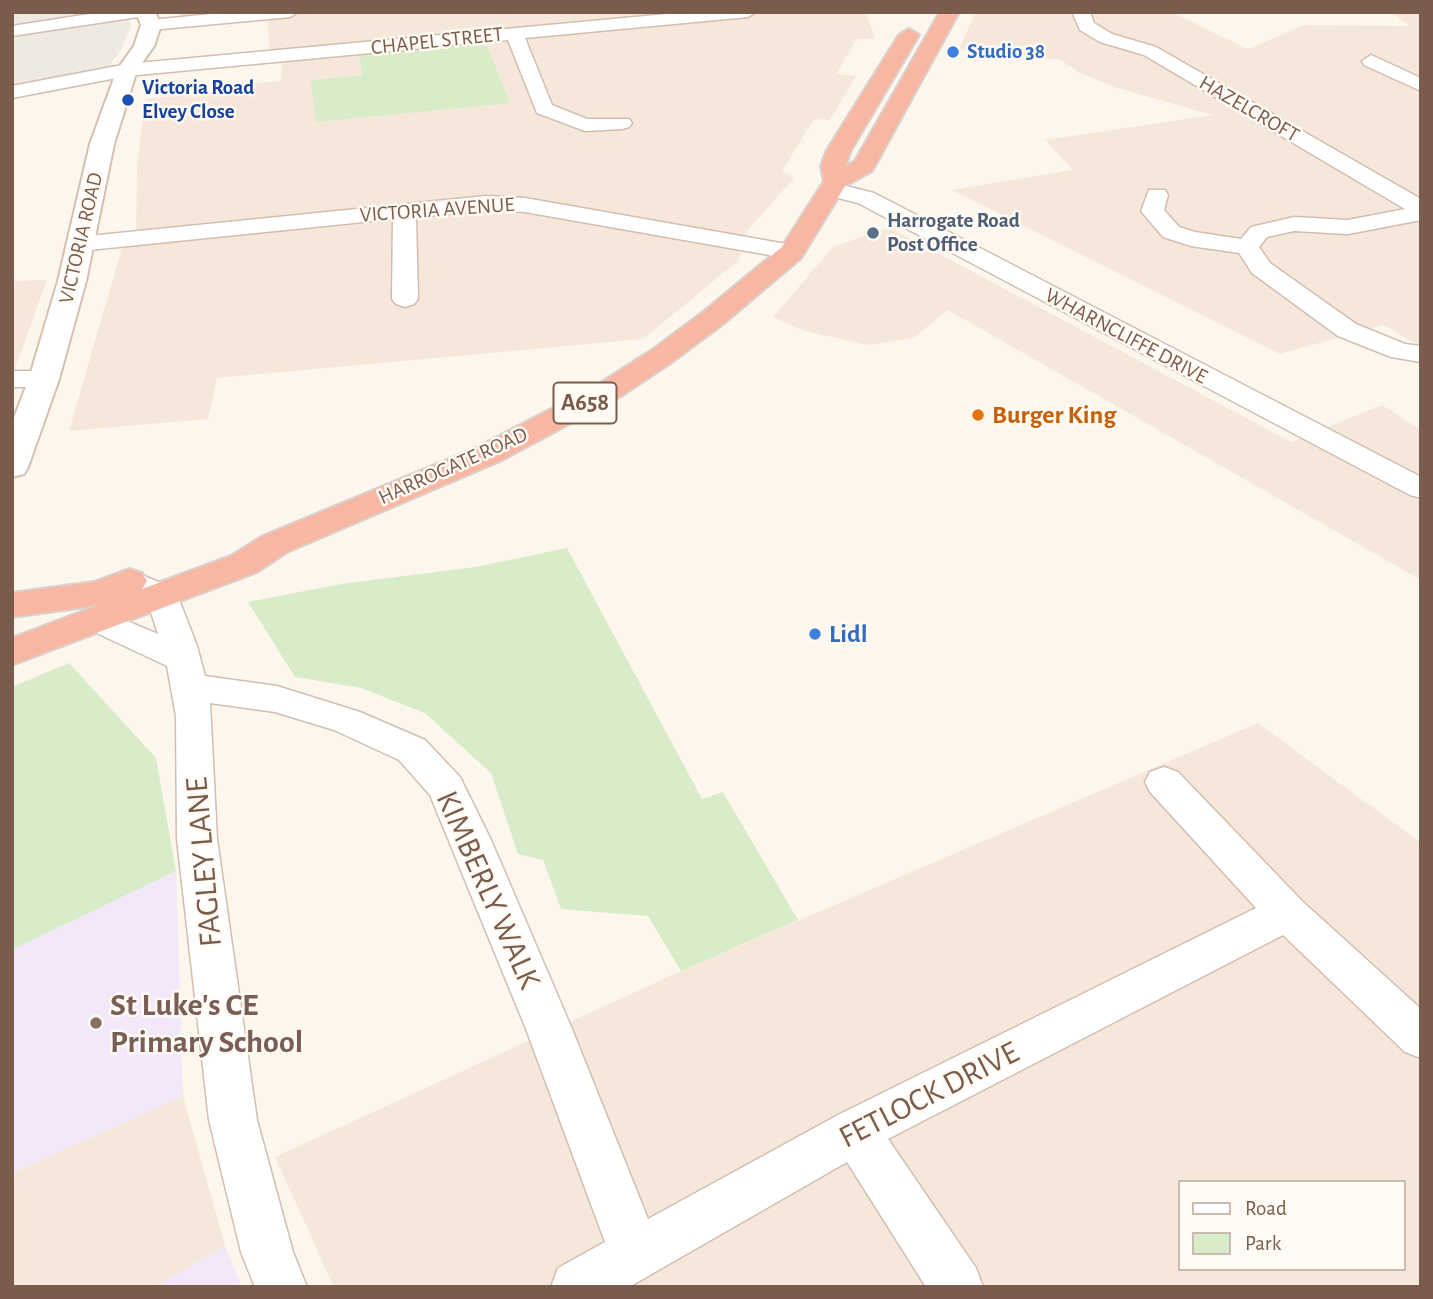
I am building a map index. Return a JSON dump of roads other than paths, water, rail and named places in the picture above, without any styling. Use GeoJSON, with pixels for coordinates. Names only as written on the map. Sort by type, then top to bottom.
{"type":"FeatureCollection","features":[{"type":"Feature","properties":{"kind":"highway","name":"HARROGATE ROAD"},"geometry":{"type":"LineString","coordinates":[[833,185],[834,166],[839,150],[923,12]]}},
{"type":"Feature","properties":{"kind":"highway","name":"HARROGATE ROAD"},"geometry":{"type":"LineString","coordinates":[[12,652],[96,619],[163,597],[244,564],[275,544],[489,454],[610,390],[713,318],[792,252],[833,185],[864,166],[950,12]]}},
{"type":"Feature","properties":{"kind":"highway","name":"HARROGATE ROAD"},"geometry":{"type":"LineString","coordinates":[[12,605],[101,593],[223,548],[275,544]]}},
{"type":"Feature","properties":{"kind":"street"},"geometry":{"type":"LineString","coordinates":[[12,31],[145,17],[290,12]]}},
{"type":"Feature","properties":{"kind":"street","name":"CHAPEL STREET"},"geometry":{"type":"LineString","coordinates":[[12,92],[127,71],[748,12]]}},
{"type":"Feature","properties":{"kind":"street","name":"HAZELCROFT"},"geometry":{"type":"LineString","coordinates":[[1082,12],[1086,26],[1106,38],[1150,51],[1421,211]]}},
{"type":"Feature","properties":{"kind":"street","name":"VICTORIA ROAD"},"geometry":{"type":"LineString","coordinates":[[12,467],[44,379],[72,281],[102,144],[127,71],[144,46],[145,17]]}},
{"type":"Feature","properties":{"kind":"street"},"geometry":{"type":"LineString","coordinates":[[514,33],[544,109],[585,125],[622,122]]}},
{"type":"Feature","properties":{"kind":"street"},"geometry":{"type":"LineString","coordinates":[[1371,61],[1421,85]]}},
{"type":"Feature","properties":{"kind":"street","name":"WHARNCLIFFE DRIVE"},"geometry":{"type":"LineString","coordinates":[[833,185],[866,198],[1421,488]]}},
{"type":"Feature","properties":{"kind":"street"},"geometry":{"type":"LineString","coordinates":[[1157,195],[1152,211],[1171,232],[1191,239],[1247,247],[1261,268],[1347,330],[1400,351],[1421,354]]}},
{"type":"Feature","properties":{"kind":"street","name":"VICTORIA AVENUE"},"geometry":{"type":"LineString","coordinates":[[79,244],[486,203],[525,205],[792,252]]}},
{"type":"Feature","properties":{"kind":"street"},"geometry":{"type":"LineString","coordinates":[[404,211],[405,299]]}},
{"type":"Feature","properties":{"kind":"street","name":"HAZELCROFT"},"geometry":{"type":"LineString","coordinates":[[1247,247],[1259,232],[1294,224],[1348,227],[1421,211]]}},
{"type":"Feature","properties":{"kind":"street"},"geometry":{"type":"LineString","coordinates":[[12,379],[44,379]]}},
{"type":"Feature","properties":{"kind":"street"},"geometry":{"type":"LineString","coordinates":[[130,581],[163,597]]}},
{"type":"Feature","properties":{"kind":"street","name":"FAGLEY LANE"},"geometry":{"type":"LineString","coordinates":[[163,597],[186,673],[194,716],[197,839],[233,1120],[267,1252],[281,1287]]}},
{"type":"Feature","properties":{"kind":"street","name":"KIMBERLY WALK"},"geometry":{"type":"LineString","coordinates":[[96,619],[186,673],[233,691],[277,699],[347,721],[412,750],[446,787],[471,840],[544,1017],[636,1255]]}},
{"type":"Feature","properties":{"kind":"street"},"geometry":{"type":"LineString","coordinates":[[1164,782],[1287,913],[1421,1038]]}},
{"type":"Feature","properties":{"kind":"street","name":"FETLOCK DRIVE"},"geometry":{"type":"LineString","coordinates":[[577,1287],[855,1132],[1287,913]]}},
{"type":"Feature","properties":{"kind":"street"},"geometry":{"type":"LineString","coordinates":[[855,1132],[957,1287]]}},
{"type":"Feature","properties":{"kind":"place","name":"Studio 38"},"geometry":{"type":"Point","coordinates":[953,52]}},
{"type":"Feature","properties":{"kind":"place","name":"Victoria Road Elvey Close"},"geometry":{"type":"Point","coordinates":[128,100]}},
{"type":"Feature","properties":{"kind":"place","name":"Harrogate Road Post Office"},"geometry":{"type":"Point","coordinates":[873,233]}},
{"type":"Feature","properties":{"kind":"place","name":"Burger King"},"geometry":{"type":"Point","coordinates":[978,415]}},
{"type":"Feature","properties":{"kind":"place","name":"Lidl"},"geometry":{"type":"Point","coordinates":[815,634]}},
{"type":"Feature","properties":{"kind":"place","name":"St Luke's CE Primary School"},"geometry":{"type":"Point","coordinates":[96,1023]}}]}
